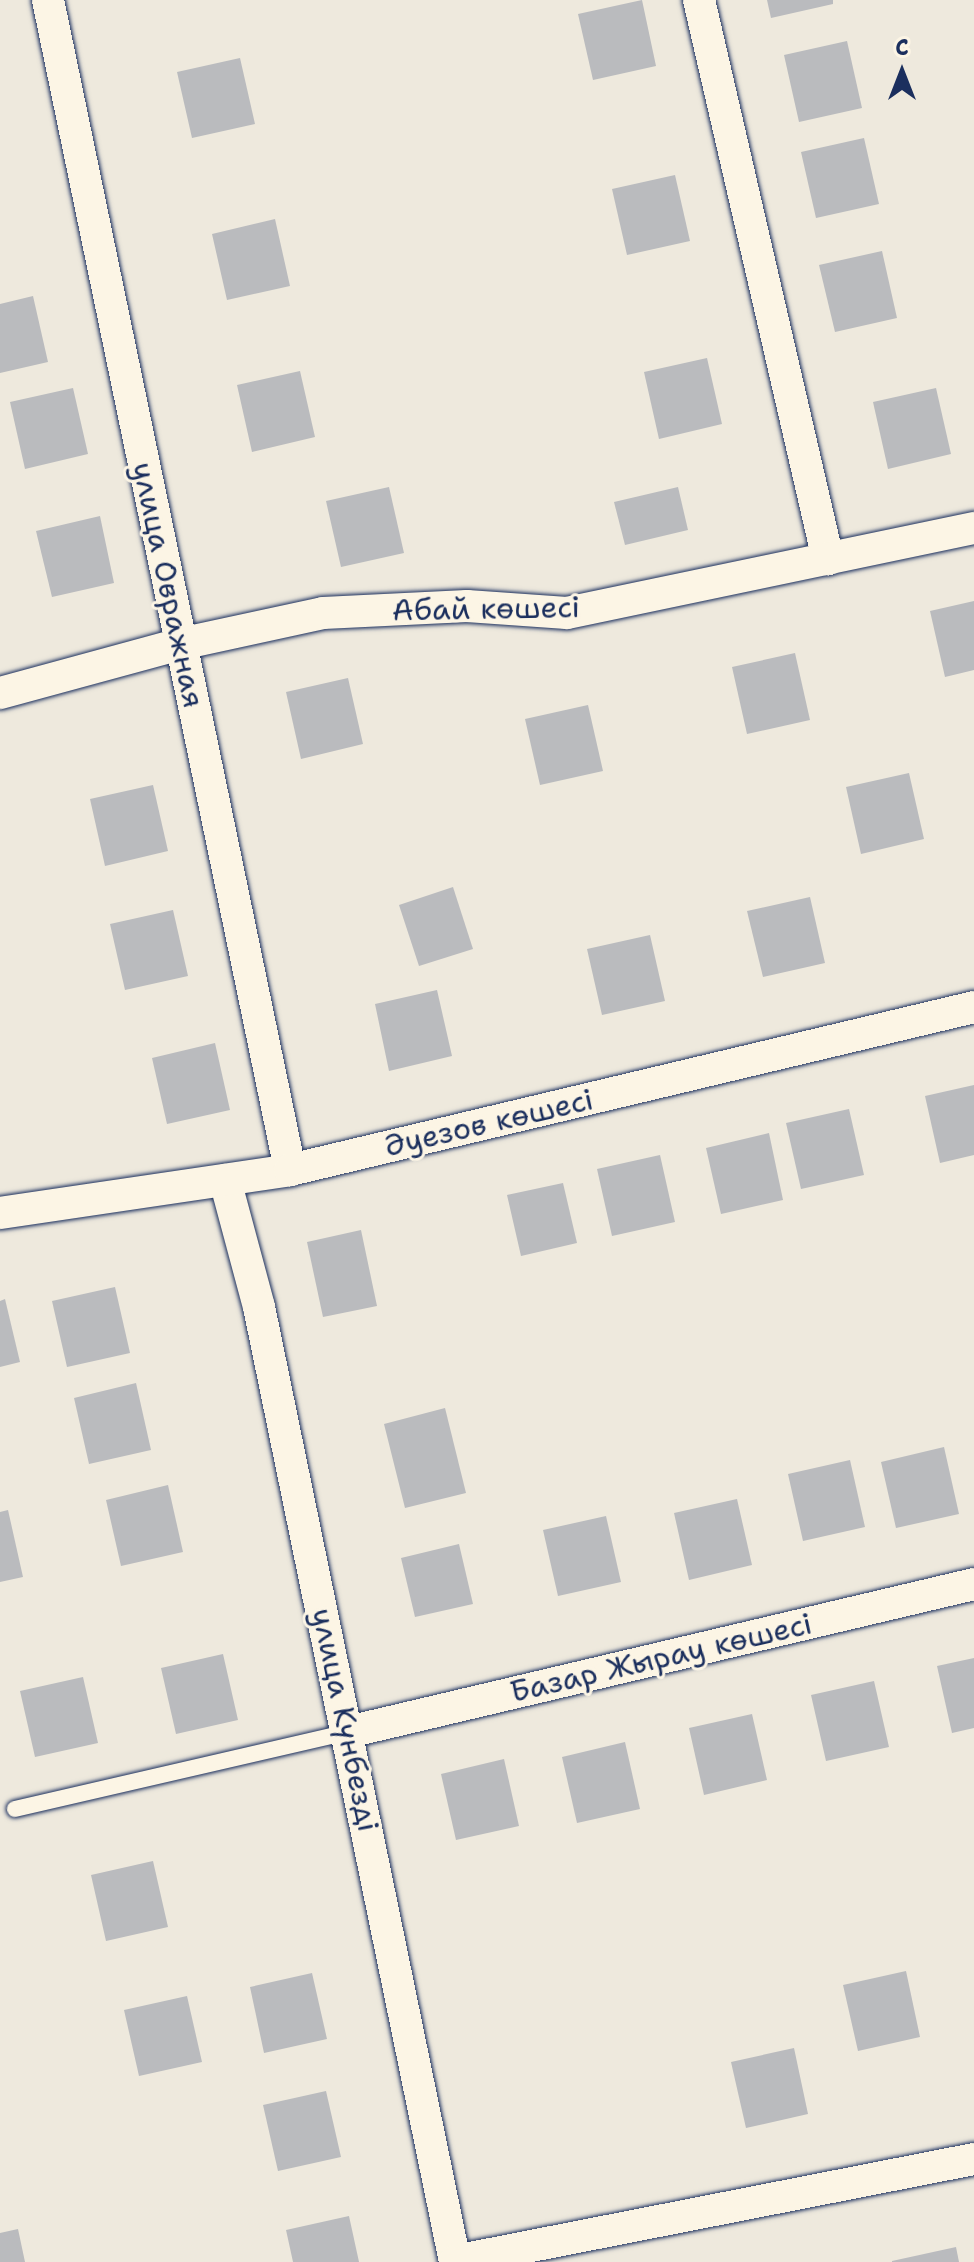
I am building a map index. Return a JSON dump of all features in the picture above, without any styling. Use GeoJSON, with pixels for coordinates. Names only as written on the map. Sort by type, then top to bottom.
{"type":"FeatureCollection","features":[{"type":"Feature","properties":{"kind":"street","name":"улица Овражная"},"geometry":{"type":"LineString","coordinates":[[48,0],[290,1170]]}},
{"type":"Feature","properties":{"kind":"street"},"geometry":{"type":"LineString","coordinates":[[699,0],[828,559]]}},
{"type":"Feature","properties":{"kind":"street","name":"Абай көшесі"},"geometry":{"type":"LineString","coordinates":[[0,693],[180,644],[323,613],[467,606],[567,613],[974,528]]}},
{"type":"Feature","properties":{"kind":"street","name":"Әуезов көшесі"},"geometry":{"type":"LineString","coordinates":[[0,1213],[290,1170],[974,1007]]}},
{"type":"Feature","properties":{"kind":"street","name":"улица Күнбезді"},"geometry":{"type":"LineString","coordinates":[[225,1180],[259,1307],[455,2262]]}},
{"type":"Feature","properties":{"kind":"street","name":"Базар Жырау көшесі"},"geometry":{"type":"LineString","coordinates":[[348,1732],[974,1584]]}},
{"type":"Feature","properties":{"kind":"street"},"geometry":{"type":"LineString","coordinates":[[455,2262],[974,2159]]}},
{"type":"Feature","properties":{"kind":"lane"},"geometry":{"type":"LineString","coordinates":[[15,1809],[348,1732]]}},
{"type":"Feature","properties":{"kind":"building"},"geometry":{"type":"Polygon","coordinates":[[[642,0],[656,66],[593,80],[578,14],[642,0]]]}},
{"type":"Feature","properties":{"kind":"building"},"geometry":{"type":"Polygon","coordinates":[[[767,0],[833,0],[833,4],[771,18],[767,0]]]}},
{"type":"Feature","properties":{"kind":"building"},"geometry":{"type":"Polygon","coordinates":[[[847,41],[862,108],[799,122],[784,55],[847,41]]]}},
{"type":"Feature","properties":{"kind":"building"},"geometry":{"type":"Polygon","coordinates":[[[240,58],[255,124],[192,138],[177,72],[240,58]]]}},
{"type":"Feature","properties":{"kind":"building"},"geometry":{"type":"Polygon","coordinates":[[[864,138],[879,204],[816,218],[801,152],[864,138]]]}},
{"type":"Feature","properties":{"kind":"building"},"geometry":{"type":"Polygon","coordinates":[[[675,175],[690,241],[627,255],[612,189],[675,175]]]}},
{"type":"Feature","properties":{"kind":"building"},"geometry":{"type":"Polygon","coordinates":[[[275,219],[290,286],[227,300],[212,234],[275,219]]]}},
{"type":"Feature","properties":{"kind":"building"},"geometry":{"type":"Polygon","coordinates":[[[882,251],[897,318],[835,332],[819,265],[882,251]]]}},
{"type":"Feature","properties":{"kind":"building"},"geometry":{"type":"Polygon","coordinates":[[[33,296],[48,362],[0,373],[0,304],[33,296]]]}},
{"type":"Feature","properties":{"kind":"building"},"geometry":{"type":"Polygon","coordinates":[[[707,358],[722,424],[659,439],[644,372],[707,358]]]}},
{"type":"Feature","properties":{"kind":"building"},"geometry":{"type":"Polygon","coordinates":[[[300,371],[315,437],[252,452],[237,385],[300,371]]]}},
{"type":"Feature","properties":{"kind":"building"},"geometry":{"type":"Polygon","coordinates":[[[73,388],[88,454],[25,469],[10,402],[73,388]]]}},
{"type":"Feature","properties":{"kind":"building"},"geometry":{"type":"Polygon","coordinates":[[[936,388],[951,454],[888,469],[873,402],[936,388]]]}},
{"type":"Feature","properties":{"kind":"building"},"geometry":{"type":"Polygon","coordinates":[[[389,487],[404,553],[341,567],[326,501],[389,487]]]}},
{"type":"Feature","properties":{"kind":"building"},"geometry":{"type":"Polygon","coordinates":[[[678,487],[688,530],[625,545],[614,502],[678,487]]]}},
{"type":"Feature","properties":{"kind":"building"},"geometry":{"type":"Polygon","coordinates":[[[100,516],[114,583],[52,597],[36,531],[100,516]]]}},
{"type":"Feature","properties":{"kind":"building"},"geometry":{"type":"Polygon","coordinates":[[[974,601],[974,670],[945,677],[930,611],[974,601]]]}},
{"type":"Feature","properties":{"kind":"building"},"geometry":{"type":"Polygon","coordinates":[[[795,653],[810,720],[747,734],[732,667],[795,653]]]}},
{"type":"Feature","properties":{"kind":"building"},"geometry":{"type":"Polygon","coordinates":[[[348,678],[363,744],[301,759],[286,692],[348,678]]]}},
{"type":"Feature","properties":{"kind":"building"},"geometry":{"type":"Polygon","coordinates":[[[588,705],[603,771],[540,785],[525,719],[588,705]]]}},
{"type":"Feature","properties":{"kind":"building"},"geometry":{"type":"Polygon","coordinates":[[[909,773],[924,839],[861,854],[846,787],[909,773]]]}},
{"type":"Feature","properties":{"kind":"building"},"geometry":{"type":"Polygon","coordinates":[[[153,785],[168,851],[105,866],[90,799],[153,785]]]}},
{"type":"Feature","properties":{"kind":"building"},"geometry":{"type":"Polygon","coordinates":[[[453,887],[473,949],[419,966],[399,905],[453,887]]]}},
{"type":"Feature","properties":{"kind":"building"},"geometry":{"type":"Polygon","coordinates":[[[810,897],[825,963],[763,977],[747,911],[810,897]]]}},
{"type":"Feature","properties":{"kind":"building"},"geometry":{"type":"Polygon","coordinates":[[[173,910],[188,976],[125,990],[110,924],[173,910]]]}},
{"type":"Feature","properties":{"kind":"building"},"geometry":{"type":"Polygon","coordinates":[[[650,935],[665,1001],[602,1015],[587,949],[650,935]]]}},
{"type":"Feature","properties":{"kind":"building"},"geometry":{"type":"Polygon","coordinates":[[[437,990],[452,1056],[389,1071],[375,1004],[437,990]]]}},
{"type":"Feature","properties":{"kind":"building"},"geometry":{"type":"Polygon","coordinates":[[[215,1043],[230,1110],[167,1124],[152,1058],[215,1043]]]}},
{"type":"Feature","properties":{"kind":"building"},"geometry":{"type":"Polygon","coordinates":[[[974,1085],[974,1155],[940,1163],[925,1096],[974,1085]]]}},
{"type":"Feature","properties":{"kind":"building"},"geometry":{"type":"Polygon","coordinates":[[[849,1109],[864,1175],[801,1189],[786,1123],[849,1109]]]}},
{"type":"Feature","properties":{"kind":"building"},"geometry":{"type":"Polygon","coordinates":[[[769,1133],[783,1200],[721,1214],[706,1148],[769,1133]]]}},
{"type":"Feature","properties":{"kind":"building"},"geometry":{"type":"Polygon","coordinates":[[[660,1155],[675,1222],[612,1236],[597,1169],[660,1155]]]}},
{"type":"Feature","properties":{"kind":"building"},"geometry":{"type":"Polygon","coordinates":[[[563,1183],[577,1243],[521,1256],[507,1195],[563,1183]]]}},
{"type":"Feature","properties":{"kind":"building"},"geometry":{"type":"Polygon","coordinates":[[[361,1230],[377,1306],[323,1317],[307,1242],[361,1230]]]}},
{"type":"Feature","properties":{"kind":"building"},"geometry":{"type":"Polygon","coordinates":[[[115,1287],[130,1353],[67,1367],[52,1301],[115,1287]]]}},
{"type":"Feature","properties":{"kind":"building"},"geometry":{"type":"Polygon","coordinates":[[[5,1299],[20,1362],[0,1367],[0,1301],[5,1299]]]}},
{"type":"Feature","properties":{"kind":"building"},"geometry":{"type":"Polygon","coordinates":[[[136,1383],[151,1450],[89,1464],[74,1398],[136,1383]]]}},
{"type":"Feature","properties":{"kind":"building"},"geometry":{"type":"Polygon","coordinates":[[[445,1408],[466,1493],[405,1508],[384,1424],[445,1408]]]}},
{"type":"Feature","properties":{"kind":"building"},"geometry":{"type":"Polygon","coordinates":[[[944,1447],[959,1514],[896,1528],[881,1462],[944,1447]]]}},
{"type":"Feature","properties":{"kind":"building"},"geometry":{"type":"Polygon","coordinates":[[[850,1460],[865,1527],[803,1541],[788,1474],[850,1460]]]}},
{"type":"Feature","properties":{"kind":"building"},"geometry":{"type":"Polygon","coordinates":[[[168,1485],[183,1552],[121,1566],[106,1500],[168,1485]]]}},
{"type":"Feature","properties":{"kind":"building"},"geometry":{"type":"Polygon","coordinates":[[[737,1499],[752,1565],[689,1580],[674,1513],[737,1499]]]}},
{"type":"Feature","properties":{"kind":"building"},"geometry":{"type":"Polygon","coordinates":[[[8,1510],[23,1577],[0,1582],[0,1512],[8,1510]]]}},
{"type":"Feature","properties":{"kind":"building"},"geometry":{"type":"Polygon","coordinates":[[[606,1516],[621,1582],[558,1596],[543,1530],[606,1516]]]}},
{"type":"Feature","properties":{"kind":"building"},"geometry":{"type":"Polygon","coordinates":[[[459,1544],[473,1604],[415,1617],[401,1558],[459,1544]]]}},
{"type":"Feature","properties":{"kind":"building"},"geometry":{"type":"Polygon","coordinates":[[[223,1654],[238,1720],[176,1734],[161,1668],[223,1654]]]}},
{"type":"Feature","properties":{"kind":"building"},"geometry":{"type":"Polygon","coordinates":[[[974,1658],[974,1728],[952,1733],[937,1666],[974,1658]]]}},
{"type":"Feature","properties":{"kind":"building"},"geometry":{"type":"Polygon","coordinates":[[[83,1677],[98,1743],[35,1757],[20,1691],[83,1677]]]}},
{"type":"Feature","properties":{"kind":"building"},"geometry":{"type":"Polygon","coordinates":[[[874,1681],[889,1747],[826,1761],[811,1695],[874,1681]]]}},
{"type":"Feature","properties":{"kind":"building"},"geometry":{"type":"Polygon","coordinates":[[[752,1714],[767,1780],[704,1795],[689,1728],[752,1714]]]}},
{"type":"Feature","properties":{"kind":"building"},"geometry":{"type":"Polygon","coordinates":[[[625,1742],[640,1809],[577,1823],[562,1757],[625,1742]]]}},
{"type":"Feature","properties":{"kind":"building"},"geometry":{"type":"Polygon","coordinates":[[[504,1759],[519,1826],[456,1840],[441,1774],[504,1759]]]}},
{"type":"Feature","properties":{"kind":"building"},"geometry":{"type":"Polygon","coordinates":[[[153,1861],[168,1927],[106,1941],[91,1875],[153,1861]]]}},
{"type":"Feature","properties":{"kind":"building"},"geometry":{"type":"Polygon","coordinates":[[[906,1971],[920,2037],[858,2051],[843,1985],[906,1971]]]}},
{"type":"Feature","properties":{"kind":"building"},"geometry":{"type":"Polygon","coordinates":[[[312,1973],[327,2039],[264,2053],[250,1987],[312,1973]]]}},
{"type":"Feature","properties":{"kind":"building"},"geometry":{"type":"Polygon","coordinates":[[[187,1996],[202,2062],[139,2076],[124,2010],[187,1996]]]}},
{"type":"Feature","properties":{"kind":"building"},"geometry":{"type":"Polygon","coordinates":[[[794,2048],[808,2114],[746,2128],[731,2062],[794,2048]]]}},
{"type":"Feature","properties":{"kind":"building"},"geometry":{"type":"Polygon","coordinates":[[[326,2091],[341,2157],[278,2171],[263,2105],[326,2091]]]}},
{"type":"Feature","properties":{"kind":"building"},"geometry":{"type":"Polygon","coordinates":[[[349,2216],[359,2262],[293,2262],[286,2230],[349,2216]]]}},
{"type":"Feature","properties":{"kind":"building"},"geometry":{"type":"Polygon","coordinates":[[[18,2229],[25,2262],[0,2262],[0,2233],[18,2229]]]}},
{"type":"Feature","properties":{"kind":"building"},"geometry":{"type":"Polygon","coordinates":[[[956,2247],[959,2262],[892,2262],[892,2261],[956,2247]]]}}]}
